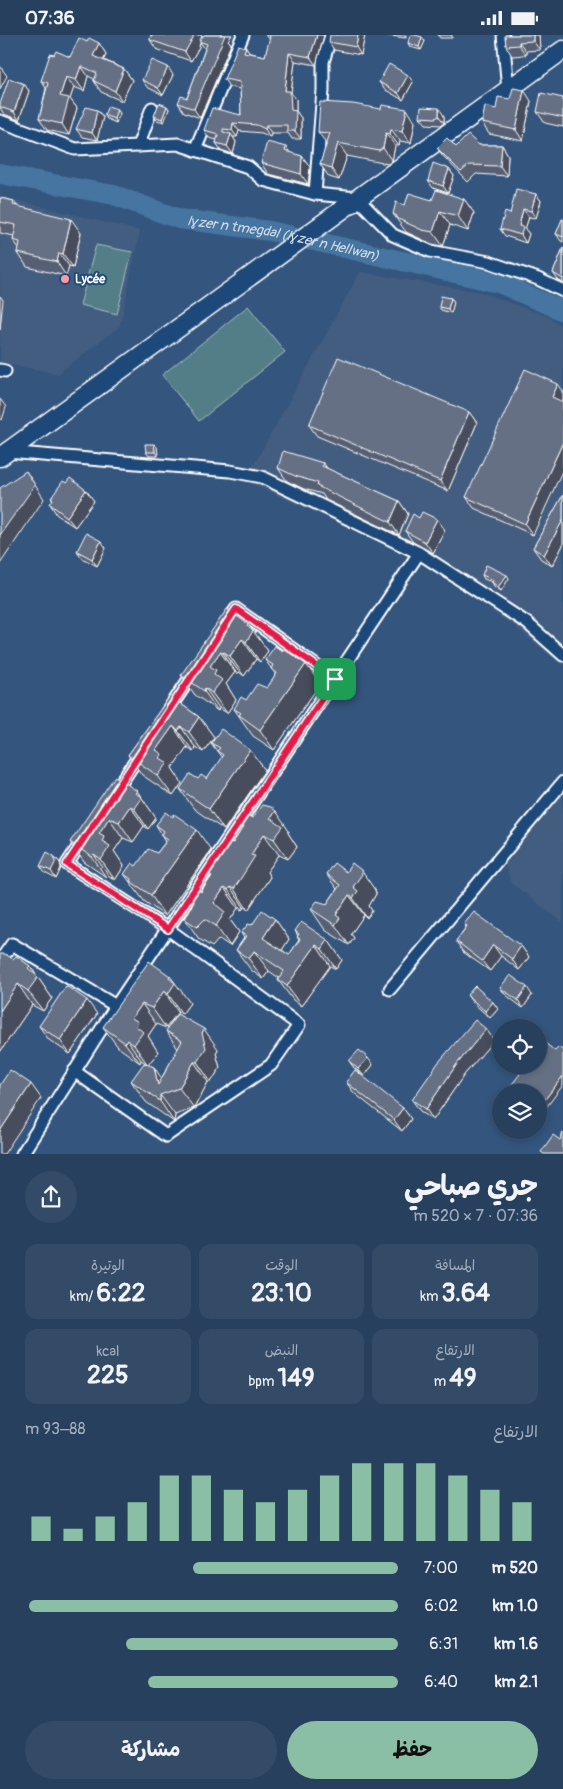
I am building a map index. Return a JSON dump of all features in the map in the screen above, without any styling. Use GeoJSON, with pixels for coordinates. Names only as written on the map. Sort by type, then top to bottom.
{"type":"FeatureCollection","features":[{"type":"Feature","properties":{"kind":"main road"},"geometry":{"type":"LineString","coordinates":[[3,454],[563,50]]}},
{"type":"Feature","properties":{"kind":"street"},"geometry":{"type":"LineString","coordinates":[[195,150],[243,35]]}},
{"type":"Feature","properties":{"kind":"street"},"geometry":{"type":"LineString","coordinates":[[315,194],[323,89],[323,62],[331,35]]}},
{"type":"Feature","properties":{"kind":"street"},"geometry":{"type":"LineString","coordinates":[[503,35],[508,90]]}},
{"type":"Feature","properties":{"kind":"street"},"geometry":{"type":"LineString","coordinates":[[138,146],[152,108]]}},
{"type":"Feature","properties":{"kind":"street"},"geometry":{"type":"LineString","coordinates":[[0,121],[75,149],[178,144],[248,167],[263,180],[315,194],[357,198],[393,235],[430,251],[489,262],[538,279],[563,291]]}},
{"type":"Feature","properties":{"kind":"street"},"geometry":{"type":"LineString","coordinates":[[3,454],[230,471],[262,477],[419,553],[527,623],[563,655]]}},
{"type":"Feature","properties":{"kind":"street"},"geometry":{"type":"LineString","coordinates":[[22,1154],[116,1006],[419,553]]}},
{"type":"Feature","properties":{"kind":"street"},"geometry":{"type":"LineString","coordinates":[[219,633],[236,609],[335,679]]}},
{"type":"Feature","properties":{"kind":"street"},"geometry":{"type":"LineString","coordinates":[[160,724],[203,658]]}},
{"type":"Feature","properties":{"kind":"street"},"geometry":{"type":"LineString","coordinates":[[111,798],[149,740]]}},
{"type":"Feature","properties":{"kind":"street"},"geometry":{"type":"LineString","coordinates":[[390,989],[563,782]]}},
{"type":"Feature","properties":{"kind":"street"},"geometry":{"type":"LineString","coordinates":[[74,1071],[166,1136],[271,1065],[299,1025],[168,929],[67,864],[89,831]]}},
{"type":"Feature","properties":{"kind":"street"},"geometry":{"type":"LineString","coordinates":[[0,961],[12,943],[116,1006]]}},
{"type":"Feature","properties":{"kind":"shaded area","name":"Lycée"},"geometry":{"type":"Polygon","coordinates":[[[0,196],[140,231],[120,326],[58,374],[0,362],[0,196]]]}},
{"type":"Feature","properties":{"kind":"shaded area"},"geometry":{"type":"Polygon","coordinates":[[[360,272],[481,292],[551,318],[563,327],[563,666],[514,626],[410,555],[245,481],[360,272]]]}},
{"type":"Feature","properties":{"kind":"shaded area"},"geometry":{"type":"Polygon","coordinates":[[[563,794],[563,923],[511,883],[505,865],[531,829],[563,794]]]}},
{"type":"Feature","properties":{"kind":"green space"},"geometry":{"type":"Polygon","coordinates":[[[96,245],[132,252],[117,314],[80,305],[96,245]]]}},
{"type":"Feature","properties":{"kind":"green space"},"geometry":{"type":"Polygon","coordinates":[[[248,306],[285,352],[199,421],[162,375],[248,306]]]}},
{"type":"Feature","properties":{"kind":"building"},"geometry":{"type":"Polygon","coordinates":[[[151,35],[193,35],[193,38],[185,52],[150,40],[151,35]]]}},
{"type":"Feature","properties":{"kind":"building"},"geometry":{"type":"Polygon","coordinates":[[[204,35],[225,35],[194,109],[178,103],[181,96],[187,98],[207,44],[199,41],[204,35]]]}},
{"type":"Feature","properties":{"kind":"building"},"geometry":{"type":"Polygon","coordinates":[[[269,35],[317,35],[310,57],[289,53],[285,91],[290,91],[291,110],[296,111],[295,131],[287,131],[287,125],[266,125],[265,129],[257,125],[233,123],[232,130],[223,129],[223,132],[231,134],[227,146],[216,143],[218,134],[204,130],[212,108],[241,115],[240,82],[224,79],[238,45],[246,47],[244,52],[265,56],[269,35]]]}},
{"type":"Feature","properties":{"kind":"building"},"geometry":{"type":"Polygon","coordinates":[[[330,35],[358,35],[356,47],[329,42],[330,35]]]}},
{"type":"Feature","properties":{"kind":"building"},"geometry":{"type":"Polygon","coordinates":[[[410,35],[422,37],[419,47],[408,43],[410,35]]]}},
{"type":"Feature","properties":{"kind":"building"},"geometry":{"type":"Polygon","coordinates":[[[505,35],[533,35],[533,41],[519,42],[519,45],[506,46],[505,35]]]}},
{"type":"Feature","properties":{"kind":"building"},"geometry":{"type":"Polygon","coordinates":[[[79,38],[87,42],[89,38],[99,43],[93,56],[124,69],[115,91],[94,81],[97,73],[81,66],[76,80],[66,77],[60,96],[69,98],[62,124],[39,119],[48,83],[41,81],[50,54],[54,55],[56,51],[70,57],[79,38]]]}},
{"type":"Feature","properties":{"kind":"building"},"geometry":{"type":"Polygon","coordinates":[[[152,60],[168,67],[158,88],[142,80],[152,60]]]}},
{"type":"Feature","properties":{"kind":"building"},"geometry":{"type":"Polygon","coordinates":[[[389,64],[408,75],[398,93],[379,82],[389,64]]]}},
{"type":"Feature","properties":{"kind":"building"},"geometry":{"type":"Polygon","coordinates":[[[9,78],[24,84],[14,112],[0,107],[9,78]]]}},
{"type":"Feature","properties":{"kind":"building"},"geometry":{"type":"Polygon","coordinates":[[[513,88],[524,90],[516,130],[482,123],[485,106],[496,109],[498,97],[510,99],[513,88]]]}},
{"type":"Feature","properties":{"kind":"building"},"geometry":{"type":"Polygon","coordinates":[[[541,93],[563,98],[563,118],[537,112],[541,93]]]}},
{"type":"Feature","properties":{"kind":"building"},"geometry":{"type":"Polygon","coordinates":[[[320,102],[353,104],[381,109],[382,105],[407,109],[402,131],[391,129],[390,134],[386,133],[383,148],[379,151],[338,143],[331,168],[320,164],[330,133],[318,132],[320,102]]]}},
{"type":"Feature","properties":{"kind":"building"},"geometry":{"type":"Polygon","coordinates":[[[159,103],[167,106],[162,119],[154,116],[159,103]]]}},
{"type":"Feature","properties":{"kind":"building"},"geometry":{"type":"Polygon","coordinates":[[[108,106],[117,109],[114,119],[104,115],[108,106]]]}},
{"type":"Feature","properties":{"kind":"building"},"geometry":{"type":"Polygon","coordinates":[[[86,107],[97,110],[92,133],[76,129],[86,107]]]}},
{"type":"Feature","properties":{"kind":"building"},"geometry":{"type":"Polygon","coordinates":[[[421,107],[439,108],[439,116],[436,118],[420,117],[421,107]]]}},
{"type":"Feature","properties":{"kind":"building"},"geometry":{"type":"Polygon","coordinates":[[[468,135],[479,145],[502,145],[500,166],[469,165],[461,172],[437,148],[447,138],[456,147],[468,135]]]}},
{"type":"Feature","properties":{"kind":"building"},"geometry":{"type":"Polygon","coordinates":[[[267,142],[286,147],[285,151],[302,156],[301,174],[261,163],[267,142]]]}},
{"type":"Feature","properties":{"kind":"building"},"geometry":{"type":"Polygon","coordinates":[[[433,163],[449,169],[443,186],[428,181],[433,163]]]}},
{"type":"Feature","properties":{"kind":"building"},"geometry":{"type":"Polygon","coordinates":[[[516,189],[536,194],[531,211],[523,209],[519,226],[523,227],[521,235],[500,229],[505,212],[510,214],[516,189]]]}},
{"type":"Feature","properties":{"kind":"building"},"geometry":{"type":"Polygon","coordinates":[[[436,190],[464,199],[458,216],[440,211],[433,232],[422,230],[396,218],[397,216],[393,214],[396,202],[405,205],[409,193],[432,200],[436,190]]]}},
{"type":"Feature","properties":{"kind":"building"},"geometry":{"type":"Polygon","coordinates":[[[0,198],[14,201],[13,205],[71,219],[63,254],[59,253],[57,262],[18,253],[20,242],[13,240],[16,225],[0,222],[0,198]]]}},
{"type":"Feature","properties":{"kind":"building"},"geometry":{"type":"Polygon","coordinates":[[[563,219],[563,237],[556,234],[563,219]]]}},
{"type":"Feature","properties":{"kind":"building"},"geometry":{"type":"Polygon","coordinates":[[[563,248],[563,279],[553,273],[563,248]]]}},
{"type":"Feature","properties":{"kind":"building"},"geometry":{"type":"Polygon","coordinates":[[[441,296],[451,298],[448,309],[439,307],[441,296]]]}},
{"type":"Feature","properties":{"kind":"building"},"geometry":{"type":"Polygon","coordinates":[[[338,357],[469,412],[440,481],[309,425],[338,357]]]}},
{"type":"Feature","properties":{"kind":"building"},"geometry":{"type":"Polygon","coordinates":[[[525,369],[558,384],[552,397],[563,402],[563,442],[525,524],[466,497],[525,369]]]}},
{"type":"Feature","properties":{"kind":"building"},"geometry":{"type":"Polygon","coordinates":[[[145,444],[154,444],[155,452],[146,452],[145,444]]]}},
{"type":"Feature","properties":{"kind":"building"},"geometry":{"type":"Polygon","coordinates":[[[283,451],[323,463],[322,466],[399,501],[390,522],[317,486],[318,483],[295,476],[278,468],[283,451]]]}},
{"type":"Feature","properties":{"kind":"building"},"geometry":{"type":"Polygon","coordinates":[[[26,471],[35,485],[0,535],[0,488],[26,471]]]}},
{"type":"Feature","properties":{"kind":"building"},"geometry":{"type":"Polygon","coordinates":[[[70,478],[86,490],[67,517],[50,504],[53,499],[51,498],[63,481],[66,483],[70,478]]]}},
{"type":"Feature","properties":{"kind":"building"},"geometry":{"type":"Polygon","coordinates":[[[563,495],[563,520],[544,555],[533,548],[563,495]]]}},
{"type":"Feature","properties":{"kind":"building"},"geometry":{"type":"Polygon","coordinates":[[[422,512],[437,519],[425,542],[405,531],[413,514],[419,518],[422,512]]]}},
{"type":"Feature","properties":{"kind":"building"},"geometry":{"type":"Polygon","coordinates":[[[86,533],[101,541],[92,559],[77,551],[86,533]]]}},
{"type":"Feature","properties":{"kind":"building"},"geometry":{"type":"Polygon","coordinates":[[[486,565],[507,575],[498,587],[492,582],[493,580],[482,575],[486,565]]]}},
{"type":"Feature","properties":{"kind":"building"},"geometry":{"type":"Polygon","coordinates":[[[227,609],[248,624],[247,626],[253,631],[246,642],[242,639],[230,656],[220,652],[210,666],[216,670],[214,674],[222,680],[212,693],[205,688],[204,691],[181,675],[227,609]]]}},
{"type":"Feature","properties":{"kind":"building"},"geometry":{"type":"Polygon","coordinates":[[[275,646],[282,651],[284,649],[306,664],[260,730],[239,715],[241,713],[234,709],[241,697],[246,700],[257,684],[267,688],[277,673],[271,669],[273,665],[265,660],[275,646]]]}},
{"type":"Feature","properties":{"kind":"building"},"geometry":{"type":"Polygon","coordinates":[[[170,696],[199,717],[189,732],[181,727],[178,731],[173,726],[156,750],[162,754],[160,758],[168,763],[158,776],[128,755],[170,696]]]}},
{"type":"Feature","properties":{"kind":"building"},"geometry":{"type":"Polygon","coordinates":[[[221,729],[250,750],[209,809],[180,789],[190,774],[198,779],[201,775],[207,779],[223,755],[217,751],[220,748],[211,743],[221,729]]]}},
{"type":"Feature","properties":{"kind":"building"},"geometry":{"type":"Polygon","coordinates":[[[115,776],[137,791],[135,793],[142,797],[134,808],[130,806],[119,822],[109,818],[99,833],[104,836],[102,841],[110,846],[101,860],[94,855],[92,857],[70,842],[115,776]]]}},
{"type":"Feature","properties":{"kind":"building"},"geometry":{"type":"Polygon","coordinates":[[[262,805],[270,807],[275,811],[270,818],[283,827],[274,839],[264,834],[251,855],[255,856],[234,889],[230,887],[228,890],[224,888],[214,903],[225,912],[216,926],[205,919],[197,927],[185,919],[194,902],[189,899],[196,888],[201,892],[212,876],[208,873],[228,841],[233,843],[243,827],[240,826],[247,815],[252,818],[262,805]]]}},
{"type":"Feature","properties":{"kind":"building"},"geometry":{"type":"Polygon","coordinates":[[[166,812],[173,817],[174,814],[197,830],[151,895],[130,881],[131,879],[124,874],[132,863],[136,866],[148,849],[157,853],[168,839],[162,835],[164,831],[156,825],[166,812]]]}},
{"type":"Feature","properties":{"kind":"building"},"geometry":{"type":"Polygon","coordinates":[[[47,852],[54,856],[56,861],[51,871],[40,866],[47,852]]]}},
{"type":"Feature","properties":{"kind":"building"},"geometry":{"type":"Polygon","coordinates":[[[334,863],[346,872],[352,863],[361,870],[362,874],[353,887],[358,891],[353,898],[349,895],[336,915],[340,918],[335,925],[311,909],[317,901],[327,904],[340,885],[326,874],[334,863]]]}},
{"type":"Feature","properties":{"kind":"building"},"geometry":{"type":"Polygon","coordinates":[[[262,910],[275,919],[263,938],[289,955],[300,939],[297,937],[299,934],[295,931],[301,922],[328,940],[322,949],[316,945],[287,986],[278,980],[284,971],[254,951],[249,959],[236,950],[246,936],[241,933],[248,924],[252,925],[262,910]]]}},
{"type":"Feature","properties":{"kind":"building"},"geometry":{"type":"Polygon","coordinates":[[[474,912],[521,946],[512,959],[493,945],[482,961],[456,941],[467,926],[464,924],[474,912]]]}},
{"type":"Feature","properties":{"kind":"building"},"geometry":{"type":"Polygon","coordinates":[[[0,954],[5,954],[13,959],[16,956],[30,966],[28,968],[38,977],[28,991],[18,984],[0,1011],[0,954]]]}},
{"type":"Feature","properties":{"kind":"building"},"geometry":{"type":"Polygon","coordinates":[[[149,961],[170,976],[169,978],[175,983],[168,994],[164,991],[152,1008],[142,1004],[132,1018],[138,1022],[136,1026],[143,1032],[134,1045],[127,1040],[125,1043],[103,1027],[149,961]]]}},
{"type":"Feature","properties":{"kind":"building"},"geometry":{"type":"Polygon","coordinates":[[[510,975],[527,987],[518,1000],[500,988],[510,975]]]}},
{"type":"Feature","properties":{"kind":"building"},"geometry":{"type":"Polygon","coordinates":[[[66,986],[87,1000],[60,1040],[39,1026],[66,986]]]}},
{"type":"Feature","properties":{"kind":"building"},"geometry":{"type":"Polygon","coordinates":[[[475,986],[493,1002],[485,1011],[467,995],[475,986]]]}},
{"type":"Feature","properties":{"kind":"building"},"geometry":{"type":"Polygon","coordinates":[[[177,1014],[204,1029],[202,1033],[206,1048],[197,1062],[194,1062],[179,1088],[160,1095],[160,1101],[131,1081],[144,1063],[154,1067],[158,1085],[182,1041],[166,1031],[177,1014]]]}},
{"type":"Feature","properties":{"kind":"building"},"geometry":{"type":"Polygon","coordinates":[[[475,1020],[486,1029],[457,1064],[426,1109],[412,1100],[438,1063],[475,1020]]]}},
{"type":"Feature","properties":{"kind":"building"},"geometry":{"type":"Polygon","coordinates":[[[547,1044],[555,1051],[559,1047],[563,1051],[563,1076],[547,1097],[547,1084],[512,1084],[520,1074],[547,1074],[547,1044]]]}},
{"type":"Feature","properties":{"kind":"building"},"geometry":{"type":"Polygon","coordinates":[[[359,1050],[368,1058],[358,1069],[349,1061],[359,1050]]]}},
{"type":"Feature","properties":{"kind":"building"},"geometry":{"type":"Polygon","coordinates":[[[10,1070],[31,1084],[0,1131],[0,1085],[10,1070]]]}},
{"type":"Feature","properties":{"kind":"building"},"geometry":{"type":"Polygon","coordinates":[[[355,1070],[403,1108],[394,1120],[346,1082],[355,1070]]]}},
{"type":"Feature","properties":{"kind":"building"},"geometry":{"type":"Polygon","coordinates":[[[563,1133],[563,1154],[544,1154],[541,1152],[553,1135],[560,1140],[563,1133]]]}},
{"type":"Feature","properties":{"kind":"waterway","name":"Iɣzer n tmegdal (Iɣzer n Hellwan)"},"geometry":{"type":"LineString","coordinates":[[0,174],[114,195],[179,219],[270,231],[499,283],[563,311]]}},
{"type":"Feature","properties":{"kind":"place","name":"Lycée"},"geometry":{"type":"Point","coordinates":[65,279]}},
{"type":"Feature","properties":{"kind":"route"},"geometry":{"type":"LineString","coordinates":[[236,609],[335,679],[168,929],[67,864],[236,609]]}}]}
